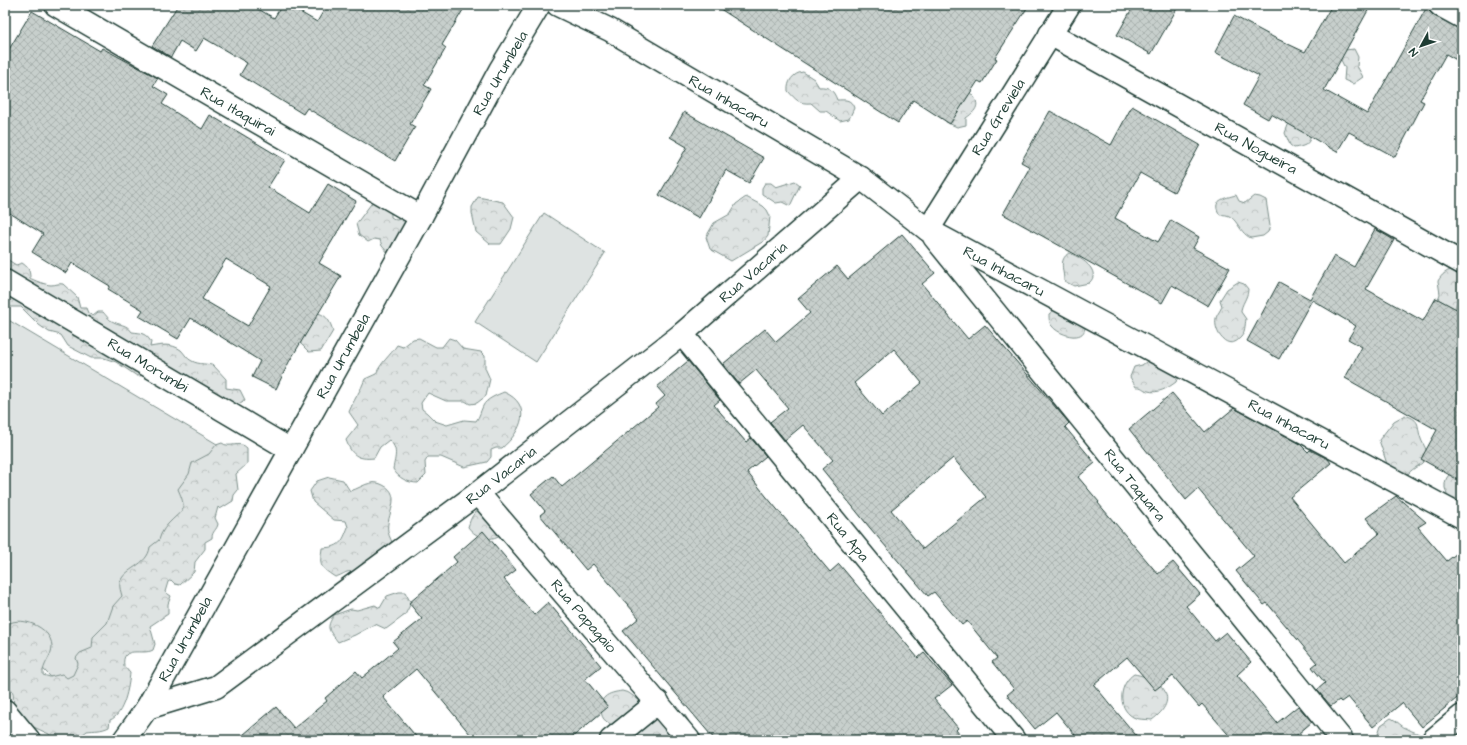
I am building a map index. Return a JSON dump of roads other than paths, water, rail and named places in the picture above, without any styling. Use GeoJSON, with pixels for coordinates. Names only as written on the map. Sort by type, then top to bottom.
{"type":"FeatureCollection","features":[{"type":"Feature","properties":{"kind":"street","name":"Rua Itaquirai"},"geometry":{"type":"LineString","coordinates":[[56,5],[421,218]]}},
{"type":"Feature","properties":{"kind":"street","name":"Rua Urumbela"},"geometry":{"type":"LineString","coordinates":[[146,708],[421,218],[500,70],[539,5]]}},
{"type":"Feature","properties":{"kind":"street","name":"Rua Inhacaru"},"geometry":{"type":"LineString","coordinates":[[558,5],[610,30],[860,178],[928,230],[1462,517]]}},
{"type":"Feature","properties":{"kind":"street","name":"Rua Greviela"},"geometry":{"type":"LineString","coordinates":[[928,230],[1069,5]]}},
{"type":"Feature","properties":{"kind":"street"},"geometry":{"type":"LineString","coordinates":[[1440,5],[1462,17]]}},
{"type":"Feature","properties":{"kind":"street","name":"Rua Nogueira"},"geometry":{"type":"LineString","coordinates":[[1050,34],[1462,263]]}},
{"type":"Feature","properties":{"kind":"street","name":"Rua Vacaria"},"geometry":{"type":"LineString","coordinates":[[146,708],[216,687],[478,493],[682,334],[860,178]]}},
{"type":"Feature","properties":{"kind":"street","name":"Rua Taquara"},"geometry":{"type":"LineString","coordinates":[[928,230],[1342,740]]}},
{"type":"Feature","properties":{"kind":"street","name":"Rua Morumbi"},"geometry":{"type":"LineString","coordinates":[[5,281],[291,450]]}},
{"type":"Feature","properties":{"kind":"street","name":"Rua Apa"},"geometry":{"type":"LineString","coordinates":[[682,334],[1014,740]]}},
{"type":"Feature","properties":{"kind":"street","name":"Rua Papagaio"},"geometry":{"type":"LineString","coordinates":[[478,493],[689,740]]}},
{"type":"Feature","properties":{"kind":"street"},"geometry":{"type":"LineString","coordinates":[[611,740],[658,702]]}},
{"type":"Feature","properties":{"kind":"street"},"geometry":{"type":"LineString","coordinates":[[124,740],[146,708]]}},
{"type":"Feature","properties":{"kind":"street"},"geometry":{"type":"LineString","coordinates":[[5,711],[29,740]]}},
{"type":"Feature","properties":{"kind":"street"},"geometry":{"type":"LineString","coordinates":[[1433,740],[1462,716]]}}]}
